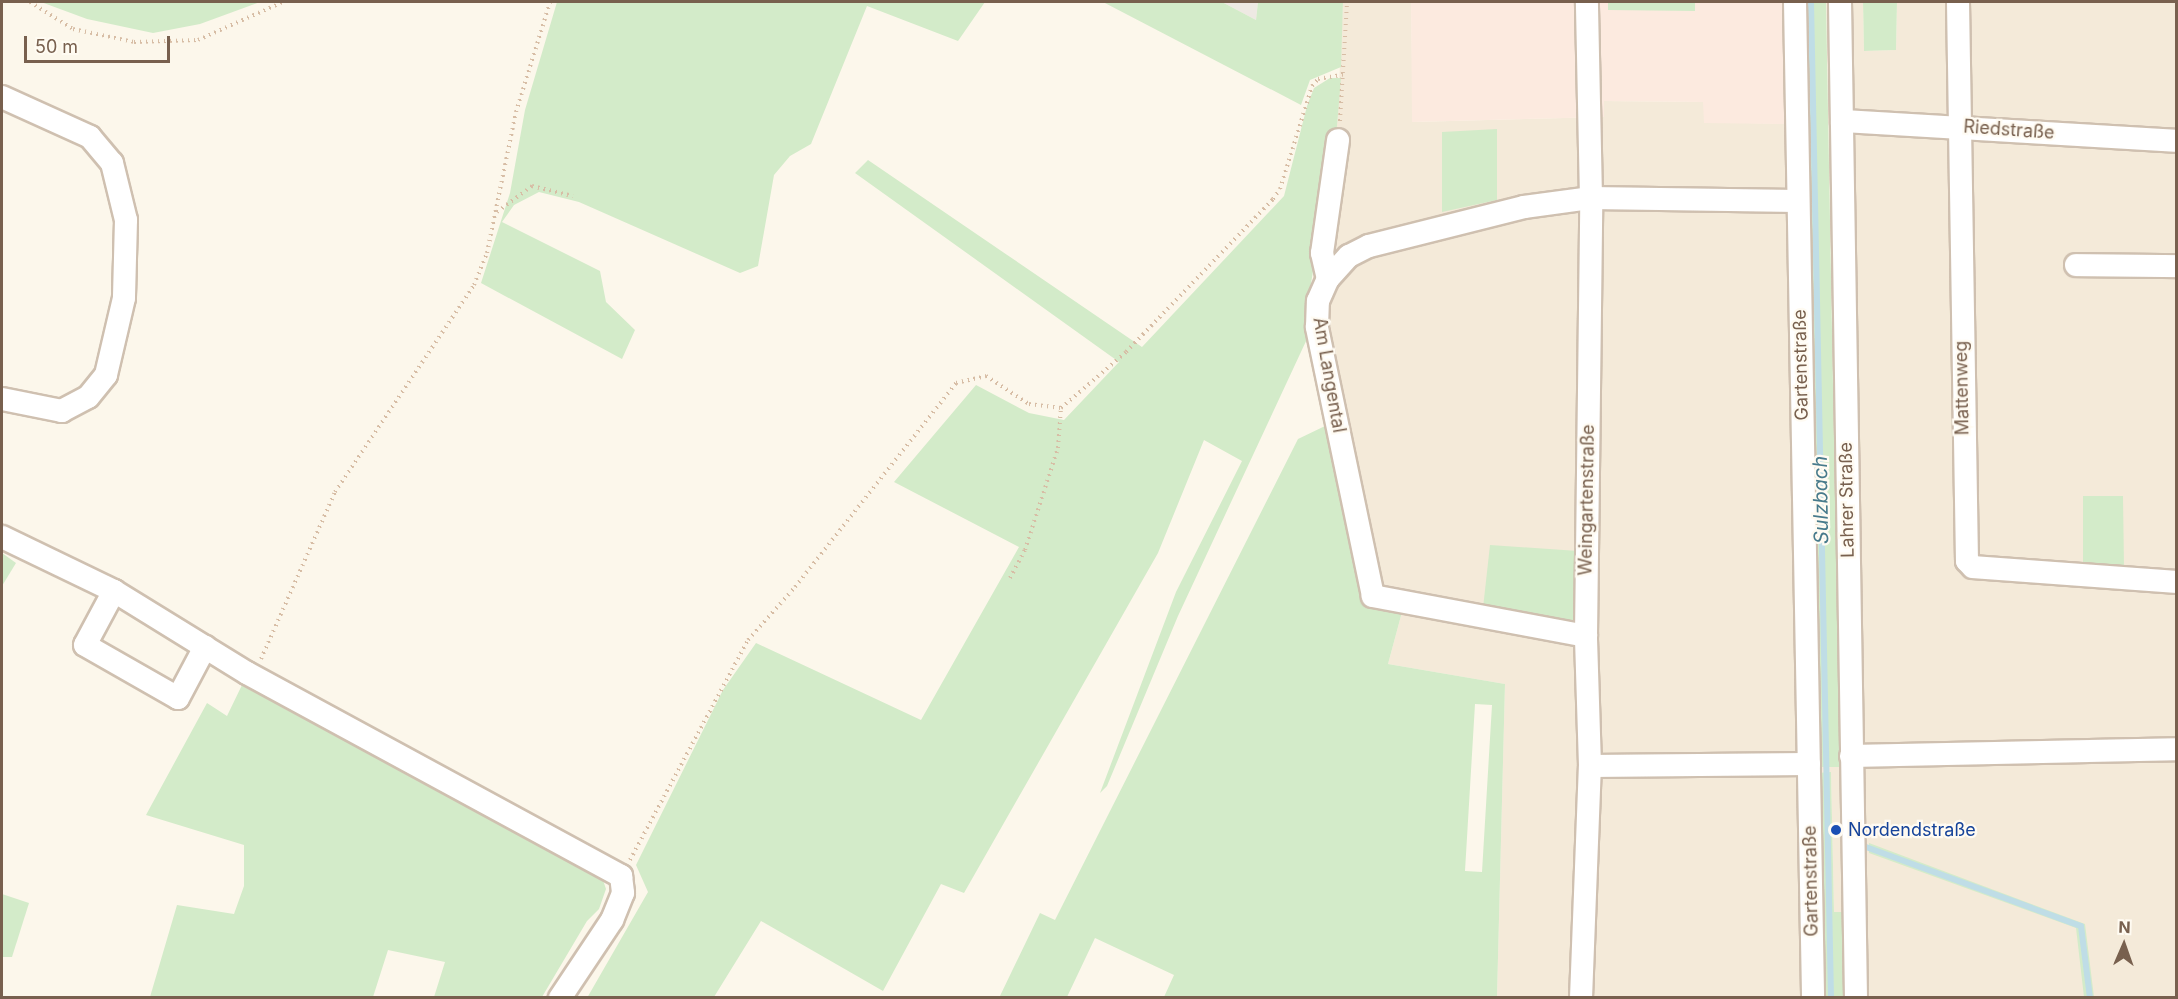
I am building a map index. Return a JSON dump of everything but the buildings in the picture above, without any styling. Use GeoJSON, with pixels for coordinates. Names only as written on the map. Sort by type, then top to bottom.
{"type":"FeatureCollection","features":[{"type":"Feature","properties":{"kind":"street","name":"Weingartenstraße"},"geometry":{"type":"LineString","coordinates":[[1581,998],[1590,766],[1586,636],[1591,198],[1587,2]]}},
{"type":"Feature","properties":{"kind":"street","name":"Gartenstraße"},"geometry":{"type":"LineString","coordinates":[[1795,2],[1813,998]]}},
{"type":"Feature","properties":{"kind":"street","name":"Lahrer Straße"},"geometry":{"type":"LineString","coordinates":[[1840,2],[1856,998]]}},
{"type":"Feature","properties":{"kind":"street","name":"Mattenweg"},"geometry":{"type":"LineString","coordinates":[[1958,2],[1958,126],[1967,561],[1973,567],[2176,582]]}},
{"type":"Feature","properties":{"kind":"street"},"geometry":{"type":"LineString","coordinates":[[2,97],[90,137],[112,163],[126,220],[124,298],[106,375],[88,397],[62,411],[2,399]]}},
{"type":"Feature","properties":{"kind":"street","name":"Riedstraße"},"geometry":{"type":"LineString","coordinates":[[1842,121],[1958,126],[2176,141]]}},
{"type":"Feature","properties":{"kind":"street"},"geometry":{"type":"LineString","coordinates":[[1328,279],[1322,253],[1338,140]]}},
{"type":"Feature","properties":{"kind":"street","name":"Am Langental"},"geometry":{"type":"LineString","coordinates":[[1586,636],[1373,596],[1317,327],[1318,301],[1328,279],[1348,256],[1411,233],[1524,207],[1591,198],[1797,201]]}},
{"type":"Feature","properties":{"kind":"street"},"geometry":{"type":"LineString","coordinates":[[2076,265],[2176,266]]}},
{"type":"Feature","properties":{"kind":"street"},"geometry":{"type":"LineString","coordinates":[[2,537],[114,591],[254,676],[621,876],[623,893],[612,920],[560,998]]}},
{"type":"Feature","properties":{"kind":"street"},"geometry":{"type":"LineString","coordinates":[[114,591],[85,645],[178,698],[205,647]]}},
{"type":"Feature","properties":{"kind":"street"},"geometry":{"type":"LineString","coordinates":[[1851,756],[2176,749]]}},
{"type":"Feature","properties":{"kind":"street"},"geometry":{"type":"LineString","coordinates":[[1590,766],[1809,764]]}},
{"type":"Feature","properties":{"kind":"path"},"geometry":{"type":"LineString","coordinates":[[30,2],[73,29],[134,42],[198,40],[283,2]]}},
{"type":"Feature","properties":{"kind":"path"},"geometry":{"type":"LineString","coordinates":[[254,676],[335,492],[474,285],[487,253],[516,112],[550,2]]}},
{"type":"Feature","properties":{"kind":"path"},"geometry":{"type":"LineString","coordinates":[[1338,140],[1346,74],[1347,2]]}},
{"type":"Feature","properties":{"kind":"path"},"geometry":{"type":"LineString","coordinates":[[621,876],[748,640],[795,587],[956,383],[986,376],[1029,404],[1061,408],[1126,352],[1274,199],[1284,178],[1312,86],[1318,79],[1346,74]]}},
{"type":"Feature","properties":{"kind":"path"},"geometry":{"type":"LineString","coordinates":[[496,212],[532,186],[573,196]]}},
{"type":"Feature","properties":{"kind":"path"},"geometry":{"type":"LineString","coordinates":[[1010,579],[1025,550],[1058,448],[1062,429],[1061,408]]}},
{"type":"Feature","properties":{"kind":"shaded area"},"geometry":{"type":"Polygon","coordinates":[[[1222,2],[1258,2],[1256,20],[1222,2]]]}},
{"type":"Feature","properties":{"kind":"shaded area"},"geometry":{"type":"Polygon","coordinates":[[[1343,2],[1411,2],[1413,122],[1604,117],[1604,101],[1704,102],[1704,122],[1788,124],[1820,767],[1840,766],[1826,2],[1863,2],[1864,51],[1896,50],[1897,2],[2176,2],[2176,997],[1846,997],[1844,912],[1834,913],[1831,773],[1822,997],[1497,997],[1505,684],[1388,664],[1402,612],[1367,602],[1305,327],[1337,126],[1343,2]]]}},
{"type":"Feature","properties":{"kind":"shaded area"},"geometry":{"type":"Polygon","coordinates":[[[1411,2],[1785,2],[1788,124],[1704,123],[1703,102],[1604,101],[1604,117],[1412,122],[1411,2]]]}},
{"type":"Feature","properties":{"kind":"green space"},"geometry":{"type":"Polygon","coordinates":[[[41,2],[260,2],[200,24],[153,33],[87,19],[41,2]]]}},
{"type":"Feature","properties":{"kind":"green space"},"geometry":{"type":"Polygon","coordinates":[[[557,2],[985,2],[958,41],[867,6],[811,144],[790,156],[774,175],[758,266],[740,273],[579,202],[539,192],[514,205],[502,222],[600,271],[606,302],[635,330],[622,359],[481,283],[510,193],[525,110],[557,2]]]}},
{"type":"Feature","properties":{"kind":"green space"},"geometry":{"type":"Polygon","coordinates":[[[1103,2],[1222,2],[1256,20],[1258,2],[1343,2],[1341,67],[1310,80],[1301,105],[1103,2]]]}},
{"type":"Feature","properties":{"kind":"green space"},"geometry":{"type":"Polygon","coordinates":[[[1608,2],[1695,2],[1695,11],[1608,10],[1608,2]]]}},
{"type":"Feature","properties":{"kind":"green space"},"geometry":{"type":"Polygon","coordinates":[[[1805,2],[1826,2],[1840,767],[1819,767],[1805,2]]]}},
{"type":"Feature","properties":{"kind":"green space"},"geometry":{"type":"Polygon","coordinates":[[[1863,2],[1897,2],[1896,50],[1864,51],[1863,2]]]}},
{"type":"Feature","properties":{"kind":"green space"},"geometry":{"type":"Polygon","coordinates":[[[1330,78],[1341,78],[1337,126],[1305,320],[1307,339],[1178,616],[1107,786],[1100,793],[1176,592],[1242,461],[1204,440],[1158,553],[964,893],[941,884],[883,991],[761,921],[714,997],[587,998],[648,892],[636,865],[723,690],[756,643],[921,720],[1019,547],[894,482],[976,385],[1029,413],[1064,420],[1119,362],[855,173],[868,160],[1142,347],[1284,196],[1307,106],[1314,88],[1330,78]]]}},
{"type":"Feature","properties":{"kind":"green space"},"geometry":{"type":"Polygon","coordinates":[[[1497,129],[1497,200],[1442,212],[1442,132],[1497,129]]]}},
{"type":"Feature","properties":{"kind":"green space"},"geometry":{"type":"Polygon","coordinates":[[[1325,426],[1367,602],[1402,612],[1388,664],[1505,684],[1497,997],[1164,997],[1174,975],[1095,938],[1067,997],[999,998],[1040,913],[1055,920],[1298,439],[1325,426]],[[1475,704],[1465,871],[1482,872],[1492,705],[1475,704]]]}},
{"type":"Feature","properties":{"kind":"green space"},"geometry":{"type":"Polygon","coordinates":[[[2083,496],[2123,496],[2124,567],[2083,563],[2083,496]]]}},
{"type":"Feature","properties":{"kind":"green space"},"geometry":{"type":"Polygon","coordinates":[[[1490,545],[1578,551],[1577,626],[1483,608],[1490,545]]]}},
{"type":"Feature","properties":{"kind":"green space"},"geometry":{"type":"Polygon","coordinates":[[[2,553],[16,563],[2,586],[2,553]]]}},
{"type":"Feature","properties":{"kind":"green space"},"geometry":{"type":"Polygon","coordinates":[[[242,685],[602,877],[606,889],[599,909],[587,921],[542,997],[434,997],[445,962],[388,950],[373,997],[150,997],[177,905],[234,914],[244,886],[244,845],[146,815],[207,703],[227,716],[242,685]]]}},
{"type":"Feature","properties":{"kind":"green space"},"geometry":{"type":"Polygon","coordinates":[[[1831,772],[1834,912],[1844,912],[1846,997],[1822,997],[1818,773],[1831,772]]]}},
{"type":"Feature","properties":{"kind":"green space"},"geometry":{"type":"Polygon","coordinates":[[[1869,843],[2085,924],[2094,997],[2084,997],[2076,928],[1869,853],[1869,843]]]}},
{"type":"Feature","properties":{"kind":"green space"},"geometry":{"type":"Polygon","coordinates":[[[2,894],[29,903],[12,957],[2,957],[2,894]]]}},
{"type":"Feature","properties":{"kind":"waterway","name":"Sulzbach"},"geometry":{"type":"LineString","coordinates":[[1811,2],[1831,998]]}},
{"type":"Feature","properties":{"kind":"waterway"},"geometry":{"type":"LineString","coordinates":[[1866,847],[2081,926],[2090,998]]}},
{"type":"Feature","properties":{"kind":"place","name":"Nordendstraße"},"geometry":{"type":"Point","coordinates":[1836,830]}}]}
